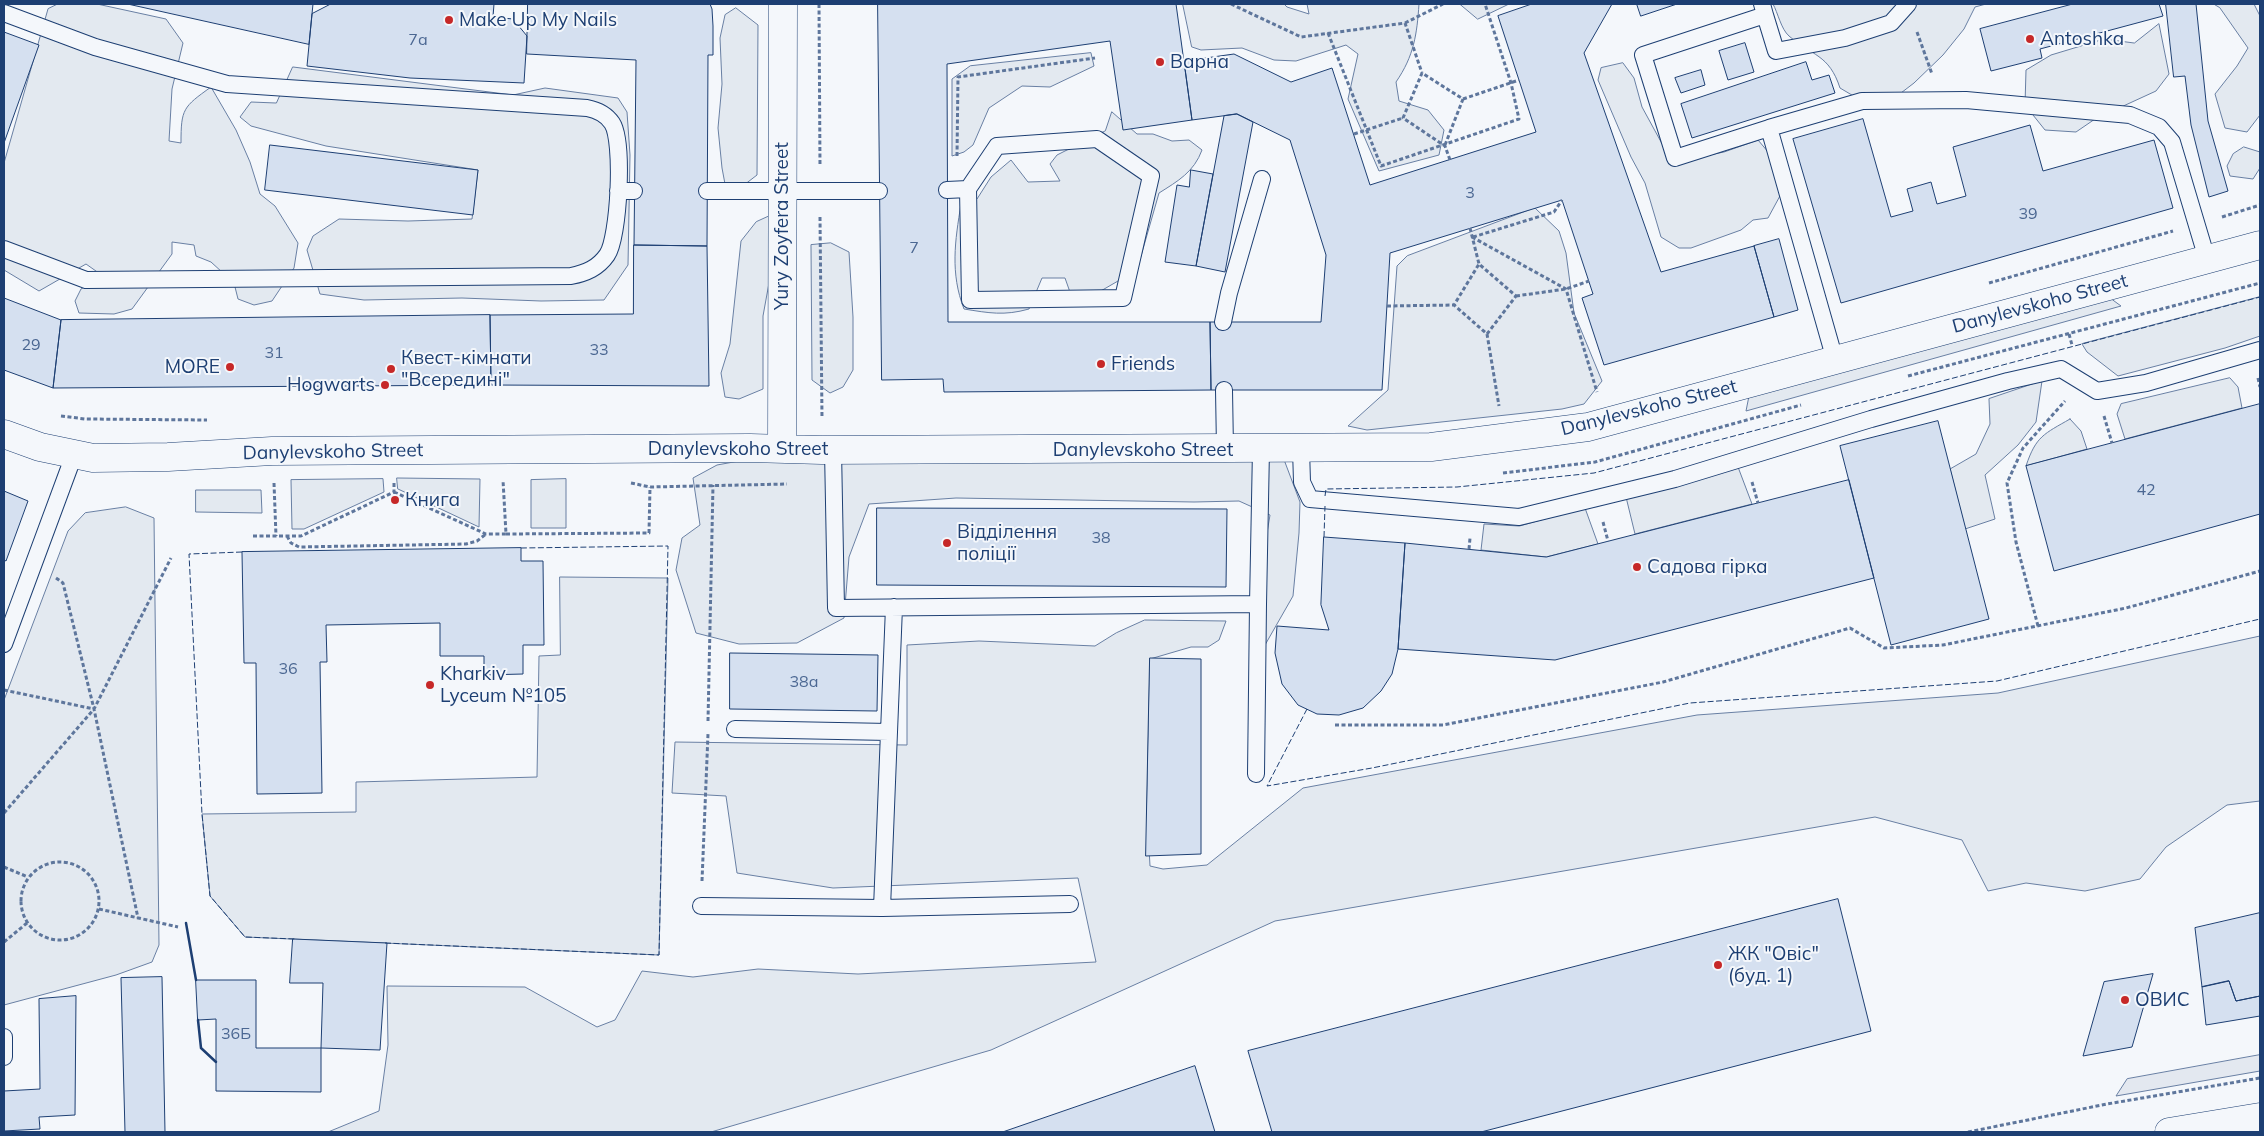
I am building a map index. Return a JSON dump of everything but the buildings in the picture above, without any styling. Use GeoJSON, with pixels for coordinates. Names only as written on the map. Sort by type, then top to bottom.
{"type":"FeatureCollection","features":[{"type":"Feature","properties":{"kind":"street","name":"Yury Zoyfera Street"},"geometry":{"type":"LineString","coordinates":[[782,448],[783,4]]}},
{"type":"Feature","properties":{"kind":"street","name":"Danylevskoho Street"},"geometry":{"type":"LineString","coordinates":[[4,434],[40,447],[93,458],[272,452],[782,448],[828,450],[1431,447],[1588,427],[2260,245]]}},
{"type":"Feature","properties":{"kind":"street"},"geometry":{"type":"LineString","coordinates":[[2169,1132],[2260,1117]]}},
{"type":"Feature","properties":{"kind":"lane"},"geometry":{"type":"LineString","coordinates":[[1908,4],[1891,23],[1845,38],[1776,51],[1763,9],[1643,55],[1675,158],[1862,101],[1966,100],[2130,116],[2159,127],[2172,142],[2207,259]]}},
{"type":"Feature","properties":{"kind":"lane"},"geometry":{"type":"LineString","coordinates":[[4,13],[95,47],[227,84],[597,110],[606,116],[617,134],[626,191],[614,241],[607,254],[592,269],[571,276],[86,280],[4,249]]}},
{"type":"Feature","properties":{"kind":"lane"},"geometry":{"type":"LineString","coordinates":[[1769,128],[1834,360]]}},
{"type":"Feature","properties":{"kind":"lane"},"geometry":{"type":"LineString","coordinates":[[1097,139],[1151,176],[1122,298],[970,300],[957,189],[996,146],[1097,139]]}},
{"type":"Feature","properties":{"kind":"lane"},"geometry":{"type":"LineString","coordinates":[[1223,322],[1229,293],[1262,179]]}},
{"type":"Feature","properties":{"kind":"lane"},"geometry":{"type":"LineString","coordinates":[[707,191],[879,191]]}},
{"type":"Feature","properties":{"kind":"lane"},"geometry":{"type":"LineString","coordinates":[[1301,449],[1302,482],[1310,499],[1520,517],[1675,479],[1871,419],[2008,381],[2061,369],[2097,391],[2146,384],[2260,350]]}},
{"type":"Feature","properties":{"kind":"lane"},"geometry":{"type":"LineString","coordinates":[[1224,390],[1224,449]]}},
{"type":"Feature","properties":{"kind":"lane"},"geometry":{"type":"LineString","coordinates":[[1256,774],[1261,449]]}},
{"type":"Feature","properties":{"kind":"lane"},"geometry":{"type":"LineString","coordinates":[[828,450],[836,608],[1258,604]]}},
{"type":"Feature","properties":{"kind":"lane"},"geometry":{"type":"LineString","coordinates":[[4,644],[74,455]]}},
{"type":"Feature","properties":{"kind":"lane"},"geometry":{"type":"LineString","coordinates":[[882,908],[894,607]]}},
{"type":"Feature","properties":{"kind":"lane"},"geometry":{"type":"LineString","coordinates":[[735,729],[889,732]]}},
{"type":"Feature","properties":{"kind":"lane"},"geometry":{"type":"LineString","coordinates":[[702,906],[882,908],[1070,904]]}},
{"type":"Feature","properties":{"kind":"lane"},"geometry":{"type":"LineString","coordinates":[[4,1037],[4,1057]]}},
{"type":"Feature","properties":{"kind":"path"},"geometry":{"type":"LineString","coordinates":[[819,4],[822,417],[828,450]]}},
{"type":"Feature","properties":{"kind":"path"},"geometry":{"type":"LineString","coordinates":[[1231,4],[1301,37],[1405,23],[1443,4]]}},
{"type":"Feature","properties":{"kind":"path"},"geometry":{"type":"LineString","coordinates":[[1328,33],[1381,166],[1519,120],[1511,83],[1485,4]]}},
{"type":"Feature","properties":{"kind":"path"},"geometry":{"type":"LineString","coordinates":[[1908,4],[1941,100]]}},
{"type":"Feature","properties":{"kind":"path"},"geometry":{"type":"LineString","coordinates":[[1405,23],[1422,74],[1463,99],[1519,80]]}},
{"type":"Feature","properties":{"kind":"path"},"geometry":{"type":"LineString","coordinates":[[957,189],[958,77],[1095,58]]}},
{"type":"Feature","properties":{"kind":"path"},"geometry":{"type":"LineString","coordinates":[[1354,134],[1402,118],[1422,74]]}},
{"type":"Feature","properties":{"kind":"path"},"geometry":{"type":"LineString","coordinates":[[1445,146],[1463,99]]}},
{"type":"Feature","properties":{"kind":"path"},"geometry":{"type":"LineString","coordinates":[[1402,118],[1445,146],[1450,160]]}},
{"type":"Feature","properties":{"kind":"path"},"geometry":{"type":"LineString","coordinates":[[1472,237],[1554,212],[1562,200]]}},
{"type":"Feature","properties":{"kind":"path"},"geometry":{"type":"LineString","coordinates":[[1982,284],[2197,225],[2260,205]]}},
{"type":"Feature","properties":{"kind":"path"},"geometry":{"type":"LineString","coordinates":[[1470,228],[1479,264],[1516,296]]}},
{"type":"Feature","properties":{"kind":"path"},"geometry":{"type":"LineString","coordinates":[[1472,237],[1566,289],[1597,392]]}},
{"type":"Feature","properties":{"kind":"path"},"geometry":{"type":"LineString","coordinates":[[1454,304],[1479,264]]}},
{"type":"Feature","properties":{"kind":"path"},"geometry":{"type":"LineString","coordinates":[[1487,334],[1516,296],[1566,289],[1589,281]]}},
{"type":"Feature","properties":{"kind":"path"},"geometry":{"type":"LineString","coordinates":[[1386,306],[1454,304],[1487,334],[1499,410]]}},
{"type":"Feature","properties":{"kind":"path"},"geometry":{"type":"LineString","coordinates":[[2038,626],[2016,542],[2007,483],[2023,448],[2082,381]]}},
{"type":"Feature","properties":{"kind":"path"},"geometry":{"type":"LineString","coordinates":[[1587,394],[1602,391]]}},
{"type":"Feature","properties":{"kind":"path"},"geometry":{"type":"LineString","coordinates":[[56,416],[85,419],[217,420]]}},
{"type":"Feature","properties":{"kind":"path"},"geometry":{"type":"LineString","coordinates":[[781,417],[822,417]]}},
{"type":"Feature","properties":{"kind":"path"},"geometry":{"type":"LineString","coordinates":[[502,474],[506,534]]}},
{"type":"Feature","properties":{"kind":"path"},"geometry":{"type":"LineString","coordinates":[[394,475],[394,492]]}},
{"type":"Feature","properties":{"kind":"path"},"geometry":{"type":"LineString","coordinates":[[702,906],[713,485]]}},
{"type":"Feature","properties":{"kind":"path"},"geometry":{"type":"LineString","coordinates":[[253,536],[301,536],[394,492],[486,534],[649,533],[650,487]]}},
{"type":"Feature","properties":{"kind":"path"},"geometry":{"type":"LineString","coordinates":[[287,536],[290,543],[299,547],[466,544],[478,541],[486,534]]}},
{"type":"Feature","properties":{"kind":"path"},"geometry":{"type":"LineString","coordinates":[[4,812],[94,709],[171,558]]}},
{"type":"Feature","properties":{"kind":"path"},"geometry":{"type":"LineString","coordinates":[[34,561],[63,583],[94,709],[138,918]]}},
{"type":"Feature","properties":{"kind":"path"},"geometry":{"type":"LineString","coordinates":[[1336,725],[1443,724],[1663,682],[1850,628],[1884,648],[1944,645],[2126,608],[2260,571]]}},
{"type":"Feature","properties":{"kind":"path"},"geometry":{"type":"LineString","coordinates":[[4,690],[94,709]]}},
{"type":"Feature","properties":{"kind":"path"},"geometry":{"type":"LineString","coordinates":[[63,862],[76,865],[87,872],[95,883],[99,896],[99,909],[94,921],[86,932],[75,938],[62,941],[48,939],[36,933],[27,924],[20,900],[22,888],[28,877],[38,868],[50,863],[63,862]]}},
{"type":"Feature","properties":{"kind":"path"},"geometry":{"type":"LineString","coordinates":[[4,868],[28,877]]}},
{"type":"Feature","properties":{"kind":"path"},"geometry":{"type":"LineString","coordinates":[[99,909],[178,927]]}},
{"type":"Feature","properties":{"kind":"path"},"geometry":{"type":"LineString","coordinates":[[4,942],[27,924]]}},
{"type":"Feature","properties":{"kind":"path"},"geometry":{"type":"LineString","coordinates":[[1968,1132],[2107,1104],[2260,1078]]}},
{"type":"Feature","properties":{"kind":"shaded area"},"geometry":{"type":"Polygon","coordinates":[[[58,4],[97,4],[166,19],[183,43],[172,89],[169,141],[181,143],[183,116],[186,110],[195,99],[211,87],[236,130],[250,162],[260,194],[275,206],[298,243],[294,268],[272,301],[254,305],[238,299],[234,283],[211,262],[196,256],[194,245],[172,242],[172,254],[132,309],[114,314],[79,313],[75,301],[81,289],[103,276],[86,264],[39,291],[4,270],[4,163],[48,9],[58,4]]]}},
{"type":"Feature","properties":{"kind":"shaded area"},"geometry":{"type":"Polygon","coordinates":[[[1183,4],[1284,4],[1287,7],[1309,14],[1307,4],[1419,4],[1414,44],[1407,63],[1396,82],[1399,101],[1428,110],[1444,130],[1439,155],[1379,171],[1348,99],[1358,54],[1346,45],[1296,61],[1274,60],[1242,48],[1201,50],[1192,47],[1183,4]]]}},
{"type":"Feature","properties":{"kind":"shaded area"},"geometry":{"type":"Polygon","coordinates":[[[1460,4],[1509,4],[1478,19],[1460,4]]]}},
{"type":"Feature","properties":{"kind":"shaded area"},"geometry":{"type":"Polygon","coordinates":[[[1773,4],[1986,4],[1975,7],[1964,29],[1943,55],[1914,83],[1897,96],[1862,101],[1840,88],[1831,68],[1786,33],[1773,4]]]}},
{"type":"Feature","properties":{"kind":"shaded area"},"geometry":{"type":"Polygon","coordinates":[[[2214,4],[2254,4],[2260,16],[2260,115],[2247,132],[2225,128],[2215,94],[2237,66],[2248,48],[2220,8],[2214,4]]]}},
{"type":"Feature","properties":{"kind":"shaded area"},"geometry":{"type":"Polygon","coordinates":[[[736,8],[758,25],[757,175],[744,185],[725,184],[718,128],[722,84],[720,38],[725,15],[736,8]]]}},
{"type":"Feature","properties":{"kind":"shaded area"},"geometry":{"type":"Polygon","coordinates":[[[2159,24],[2169,74],[2156,91],[2095,119],[2076,132],[2045,130],[2025,105],[2026,70],[2051,55],[2104,39],[2134,43],[2159,24]]]}},
{"type":"Feature","properties":{"kind":"shaded area"},"geometry":{"type":"Polygon","coordinates":[[[1091,53],[1094,66],[1050,87],[1022,86],[989,108],[973,145],[964,152],[952,156],[952,79],[970,66],[1091,53]]]}},
{"type":"Feature","properties":{"kind":"shaded area"},"geometry":{"type":"Polygon","coordinates":[[[1623,63],[1634,78],[1642,107],[1666,151],[1694,158],[1724,152],[1758,140],[1769,153],[1781,194],[1768,218],[1753,220],[1741,230],[1691,248],[1679,248],[1661,237],[1645,183],[1631,157],[1598,80],[1601,68],[1623,63]]]}},
{"type":"Feature","properties":{"kind":"shaded area"},"geometry":{"type":"Polygon","coordinates":[[[293,67],[513,95],[545,88],[618,98],[627,112],[630,155],[628,265],[604,300],[541,301],[462,298],[364,300],[320,294],[307,250],[313,236],[339,219],[408,221],[472,219],[478,170],[326,146],[251,126],[240,117],[251,102],[276,103],[293,67]]]}},
{"type":"Feature","properties":{"kind":"shaded area"},"geometry":{"type":"Polygon","coordinates":[[[1112,112],[1137,134],[1153,134],[1172,141],[1189,140],[1202,150],[1199,158],[1190,170],[1159,193],[1137,270],[1099,292],[1071,295],[1065,278],[1042,278],[1029,309],[1012,313],[981,312],[964,309],[955,270],[957,231],[961,204],[977,199],[991,177],[1011,160],[1028,182],[1060,181],[1050,164],[1057,155],[1105,131],[1112,112]]]}},
{"type":"Feature","properties":{"kind":"shaded area"},"geometry":{"type":"Polygon","coordinates":[[[2244,147],[2260,152],[2260,168],[2253,179],[2230,176],[2227,166],[2233,154],[2244,147]]]}},
{"type":"Feature","properties":{"kind":"shaded area"},"geometry":{"type":"Polygon","coordinates":[[[1535,208],[1559,231],[1566,253],[1574,313],[1602,381],[1584,404],[1562,409],[1367,430],[1348,426],[1388,390],[1397,266],[1407,256],[1535,208]]]}},
{"type":"Feature","properties":{"kind":"shaded area"},"geometry":{"type":"Polygon","coordinates":[[[774,214],[777,239],[763,316],[763,389],[739,399],[725,397],[721,373],[730,344],[741,241],[756,222],[774,214]]]}},
{"type":"Feature","properties":{"kind":"shaded area"},"geometry":{"type":"Polygon","coordinates":[[[831,243],[849,252],[853,317],[853,370],[843,387],[830,393],[812,380],[811,245],[831,243]]]}},
{"type":"Feature","properties":{"kind":"shaded area"},"geometry":{"type":"Polygon","coordinates":[[[2106,295],[2121,306],[1746,411],[1750,391],[2106,295]]]}},
{"type":"Feature","properties":{"kind":"shaded area"},"geometry":{"type":"Polygon","coordinates":[[[2260,297],[2260,336],[2225,348],[2118,376],[2087,352],[2082,344],[2260,297]]]}},
{"type":"Feature","properties":{"kind":"shaded area"},"geometry":{"type":"Polygon","coordinates":[[[2230,378],[2238,387],[2242,408],[2125,439],[2117,414],[2121,404],[2230,378]]]}},
{"type":"Feature","properties":{"kind":"shaded area"},"geometry":{"type":"Polygon","coordinates":[[[2042,381],[2036,422],[2018,445],[1985,475],[1995,519],[1965,529],[1950,469],[1976,454],[1990,424],[1989,399],[2042,381]]]}},
{"type":"Feature","properties":{"kind":"shaded area"},"geometry":{"type":"Polygon","coordinates":[[[2070,419],[2081,431],[2087,449],[2026,466],[2037,442],[2054,428],[2070,419]]]}},
{"type":"Feature","properties":{"kind":"shaded area"},"geometry":{"type":"Polygon","coordinates":[[[1283,457],[1300,502],[1293,596],[1265,645],[1266,539],[1270,515],[1239,501],[956,498],[869,504],[849,557],[844,618],[797,643],[739,644],[696,633],[676,570],[682,538],[700,525],[693,478],[717,465],[750,459],[1283,457]]]}},
{"type":"Feature","properties":{"kind":"shaded area"},"geometry":{"type":"Polygon","coordinates":[[[1738,467],[1752,504],[1635,534],[1626,497],[1738,467]]]}},
{"type":"Feature","properties":{"kind":"shaded area"},"geometry":{"type":"Polygon","coordinates":[[[397,478],[480,479],[479,527],[398,489],[397,478]]]}},
{"type":"Feature","properties":{"kind":"shaded area"},"geometry":{"type":"Polygon","coordinates":[[[383,479],[384,492],[304,529],[292,529],[291,480],[383,479]]]}},
{"type":"Feature","properties":{"kind":"shaded area"},"geometry":{"type":"Polygon","coordinates":[[[566,479],[566,528],[531,528],[531,480],[566,479]]]}},
{"type":"Feature","properties":{"kind":"shaded area"},"geometry":{"type":"Polygon","coordinates":[[[196,490],[261,490],[262,513],[196,512],[196,490]]]}},
{"type":"Feature","properties":{"kind":"shaded area"},"geometry":{"type":"Polygon","coordinates":[[[126,507],[154,518],[159,945],[152,962],[116,975],[4,1005],[4,700],[68,531],[85,513],[126,507]]]}},
{"type":"Feature","properties":{"kind":"shaded area"},"geometry":{"type":"Polygon","coordinates":[[[1585,508],[1598,544],[1546,557],[1481,550],[1484,524],[1519,526],[1585,508]]]}},
{"type":"Feature","properties":{"kind":"shaded area"},"geometry":{"type":"Polygon","coordinates":[[[560,577],[668,578],[659,955],[245,937],[210,896],[202,814],[356,812],[356,782],[537,777],[539,656],[560,655],[560,577]]]}},
{"type":"Feature","properties":{"kind":"shaded area"},"geometry":{"type":"Polygon","coordinates":[[[1145,620],[1226,621],[1219,640],[1208,647],[1191,647],[1150,659],[1147,811],[1150,866],[1163,869],[1207,865],[1303,788],[1697,715],[1998,693],[2260,636],[2260,801],[2227,805],[2166,847],[2140,879],[2085,891],[2026,883],[1988,891],[1962,840],[1875,817],[1275,921],[991,1050],[711,1132],[328,1132],[379,1111],[388,1045],[387,986],[525,987],[597,1027],[615,1020],[642,971],[693,977],[758,969],[858,974],[1096,962],[1078,878],[833,888],[737,873],[726,796],[672,793],[675,742],[907,745],[907,645],[979,641],[1095,646],[1116,633],[1145,620]]]}},
{"type":"Feature","properties":{"kind":"shaded area"},"geometry":{"type":"Polygon","coordinates":[[[2260,1055],[2260,1071],[2116,1096],[2127,1079],[2260,1055]]]}},
{"type":"Feature","properties":{"kind":"fence"},"geometry":{"type":"LineString","coordinates":[[1325,496],[1326,489],[1457,487],[1594,473],[2260,297]]}},
{"type":"Feature","properties":{"kind":"fence"},"geometry":{"type":"LineString","coordinates":[[1324,537],[1325,506]]}},
{"type":"Feature","properties":{"kind":"fence"},"geometry":{"type":"LineString","coordinates":[[385,943],[659,955],[668,546],[521,548]]}},
{"type":"Feature","properties":{"kind":"fence"},"geometry":{"type":"LineString","coordinates":[[242,552],[189,554],[202,814],[210,896],[245,937],[295,939]]}},
{"type":"Feature","properties":{"kind":"fence"},"geometry":{"type":"LineString","coordinates":[[1307,709],[1267,786],[1372,768],[1690,703],[1997,681],[2260,619]]}},
{"type":"Feature","properties":{"kind":"wall"},"geometry":{"type":"LineString","coordinates":[[186,923],[196,980]]}},
{"type":"Feature","properties":{"kind":"wall"},"geometry":{"type":"LineString","coordinates":[[198,1020],[201,1048],[216,1062]]}},
{"type":"Feature","properties":{"kind":"place","name":"Make Up My Nails"},"geometry":{"type":"Point","coordinates":[449,20]}},
{"type":"Feature","properties":{"kind":"place","name":"Antoshka"},"geometry":{"type":"Point","coordinates":[2030,39]}},
{"type":"Feature","properties":{"kind":"place","name":"Варна"},"geometry":{"type":"Point","coordinates":[1160,62]}},
{"type":"Feature","properties":{"kind":"place","name":"Friends"},"geometry":{"type":"Point","coordinates":[1101,364]}},
{"type":"Feature","properties":{"kind":"place","name":"MORE"},"geometry":{"type":"Point","coordinates":[230,367]}},
{"type":"Feature","properties":{"kind":"place","name":"Квест-кімнати \"Всередині\""},"geometry":{"type":"Point","coordinates":[391,369]}},
{"type":"Feature","properties":{"kind":"place","name":"Hogwarts"},"geometry":{"type":"Point","coordinates":[385,385]}},
{"type":"Feature","properties":{"kind":"place","name":"Книга"},"geometry":{"type":"Point","coordinates":[395,500]}},
{"type":"Feature","properties":{"kind":"place","name":"Відділення поліції"},"geometry":{"type":"Point","coordinates":[947,543]}},
{"type":"Feature","properties":{"kind":"place","name":"Садова гірка"},"geometry":{"type":"Point","coordinates":[1637,567]}},
{"type":"Feature","properties":{"kind":"place","name":"Kharkiv Lyceum №105"},"geometry":{"type":"Point","coordinates":[430,685]}},
{"type":"Feature","properties":{"kind":"place","name":"ЖК \"Овіс\" (буд. 1)"},"geometry":{"type":"Point","coordinates":[1718,965]}},
{"type":"Feature","properties":{"kind":"place","name":"ОВИС"},"geometry":{"type":"Point","coordinates":[2125,1000]}}]}
